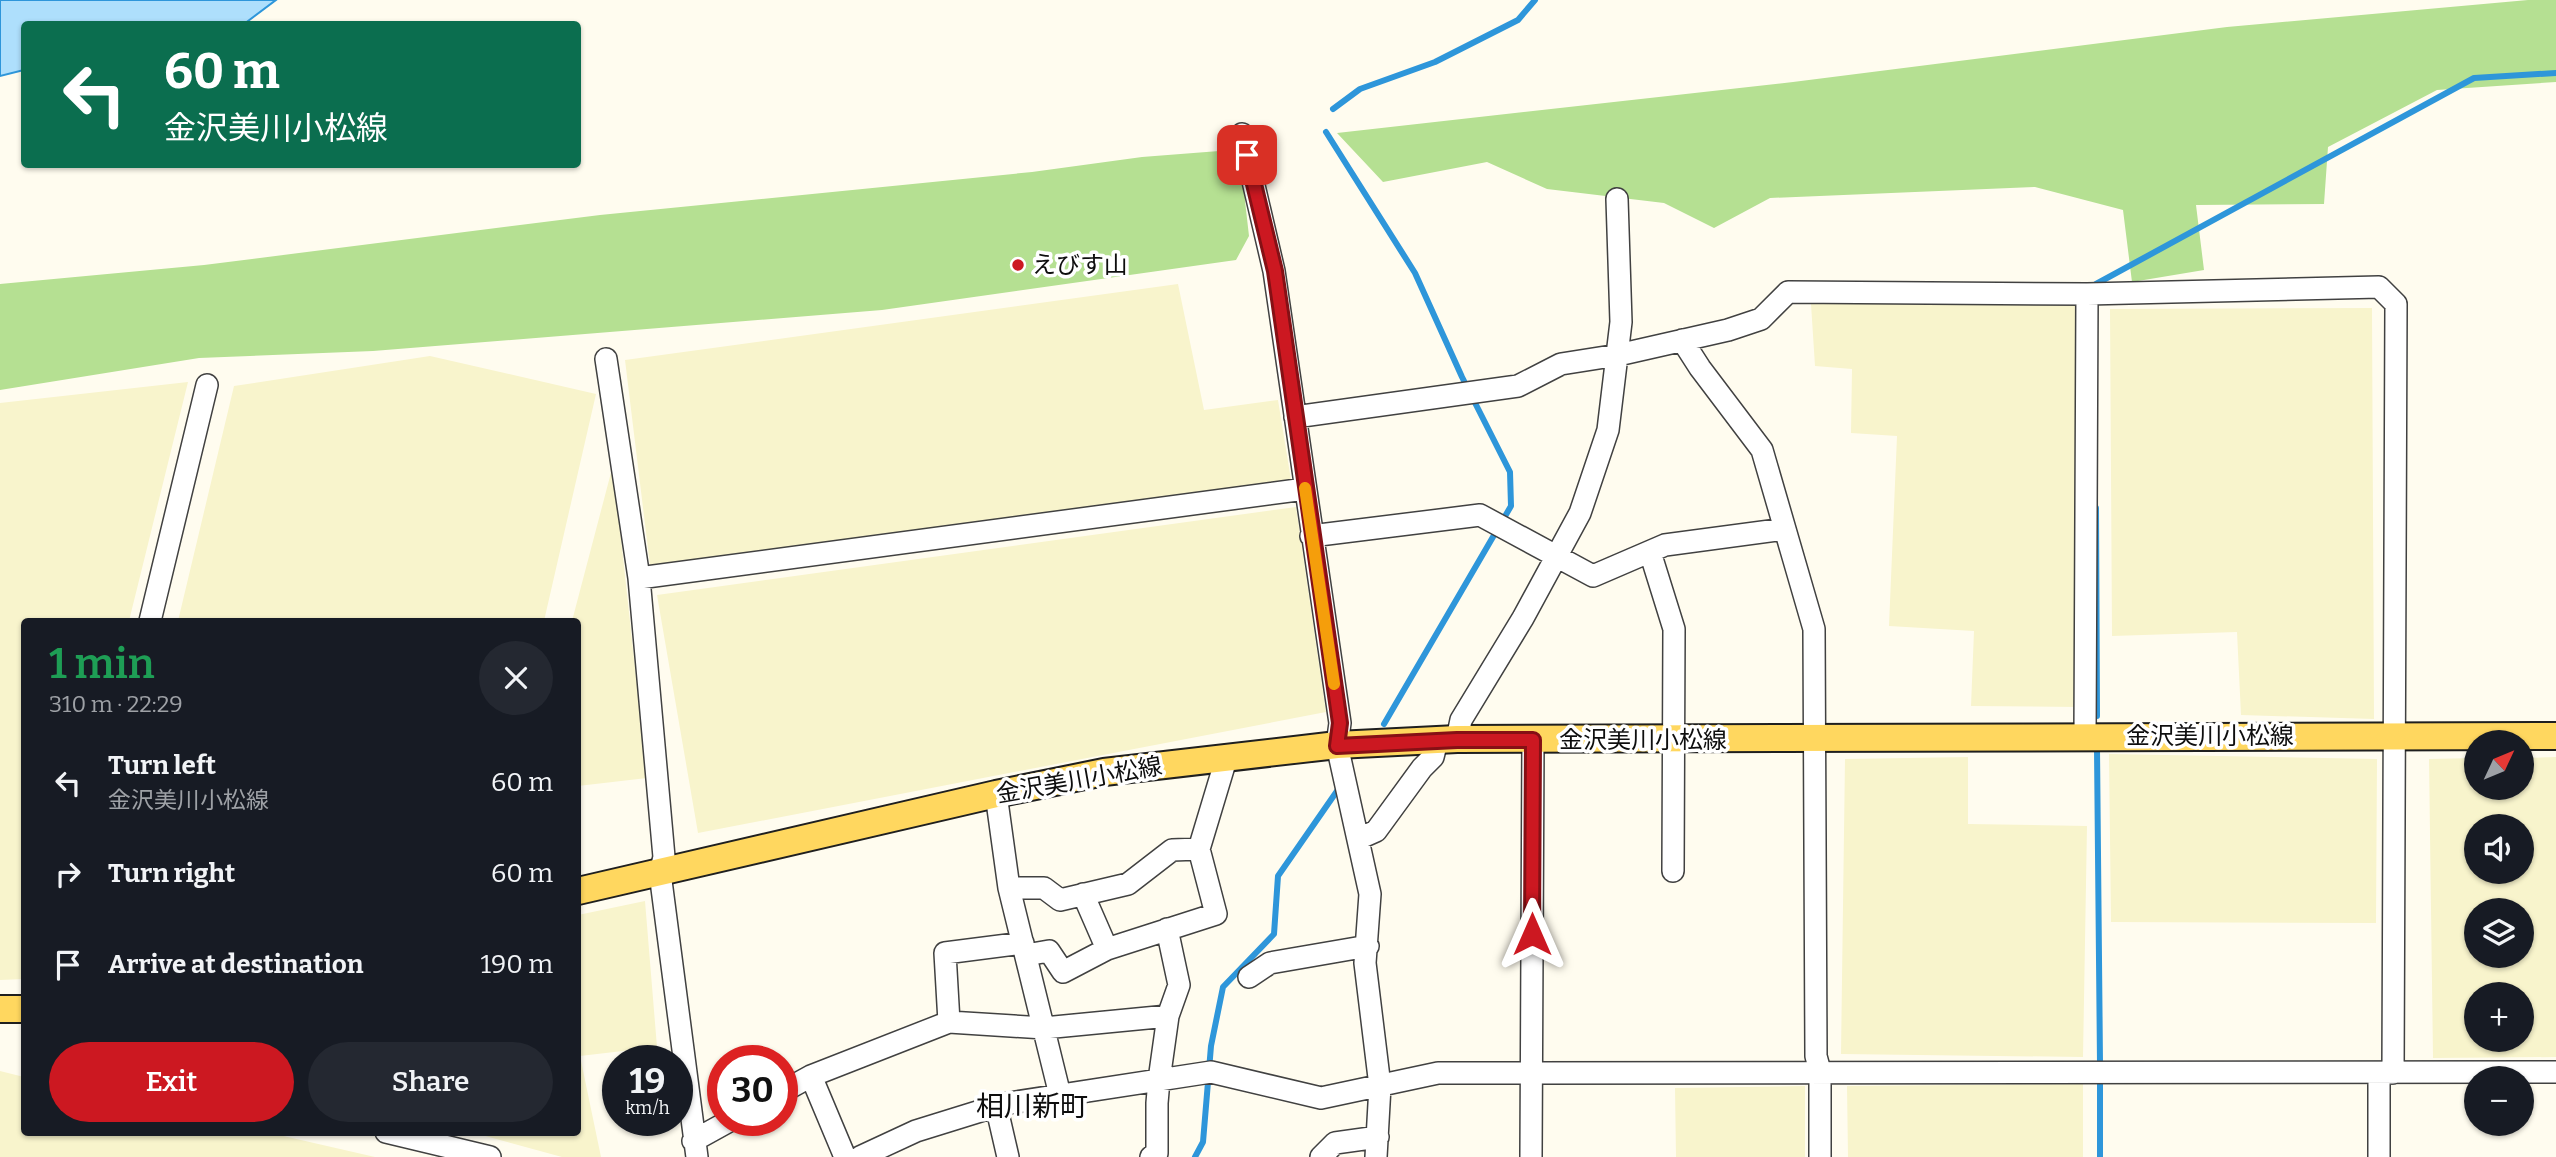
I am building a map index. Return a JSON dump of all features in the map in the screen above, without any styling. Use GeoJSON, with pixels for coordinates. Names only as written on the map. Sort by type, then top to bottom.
{"type":"FeatureCollection","features":[{"type":"Feature","properties":{"kind":"main road","name":"金沢美川小松線"},"geometry":{"type":"LineString","coordinates":[[581,890],[996,794],[1104,772],[1227,756],[1337,746],[1447,740],[2556,736]]}},
{"type":"Feature","properties":{"kind":"main road"},"geometry":{"type":"LineString","coordinates":[[0,1009],[21,1009]]}},
{"type":"Feature","properties":{"kind":"street"},"geometry":{"type":"LineString","coordinates":[[1242,134],[1275,271],[1340,723],[1337,746],[1370,894],[1365,963],[1381,1086],[1377,1147],[1335,1143],[1321,1157]]}},
{"type":"Feature","properties":{"kind":"street"},"geometry":{"type":"LineString","coordinates":[[1358,839],[1376,831],[1461,720],[1523,618],[1580,513],[1608,430],[1622,322],[1617,199]]}},
{"type":"Feature","properties":{"kind":"street"},"geometry":{"type":"LineString","coordinates":[[1295,417],[1518,386],[1561,364],[1682,341],[1761,319],[1788,292],[2087,294],[2379,287],[2396,303],[2394,736],[2386,1073],[2379,1157]]}},
{"type":"Feature","properties":{"kind":"street"},"geometry":{"type":"LineString","coordinates":[[2085,736],[2087,294]]}},
{"type":"Feature","properties":{"kind":"street"},"geometry":{"type":"LineString","coordinates":[[1682,341],[1762,450],[1814,629],[1816,1056],[1820,1071],[1821,1157]]}},
{"type":"Feature","properties":{"kind":"street"},"geometry":{"type":"LineString","coordinates":[[606,359],[639,578],[664,857],[660,873],[695,1149]]}},
{"type":"Feature","properties":{"kind":"street"},"geometry":{"type":"LineString","coordinates":[[151,618],[207,385]]}},
{"type":"Feature","properties":{"kind":"street"},"geometry":{"type":"LineString","coordinates":[[639,578],[1305,489]]}},
{"type":"Feature","properties":{"kind":"street"},"geometry":{"type":"LineString","coordinates":[[1311,536],[1480,516],[1593,576],[1665,545],[1785,529]]}},
{"type":"Feature","properties":{"kind":"street"},"geometry":{"type":"LineString","coordinates":[[1650,552],[1674,629],[1672,871]]}},
{"type":"Feature","properties":{"kind":"street"},"geometry":{"type":"LineString","coordinates":[[1531,1157],[1533,740]]}},
{"type":"Feature","properties":{"kind":"street"},"geometry":{"type":"LineString","coordinates":[[949,1022],[945,953],[1024,949],[1049,951],[1063,972],[1107,949],[1216,914],[1199,849],[1227,756]]}},
{"type":"Feature","properties":{"kind":"street"},"geometry":{"type":"LineString","coordinates":[[996,794],[1009,888],[1060,1095]]}},
{"type":"Feature","properties":{"kind":"street"},"geometry":{"type":"LineString","coordinates":[[1009,888],[1044,888],[1060,900],[1128,884],[1172,850],[1199,849]]}},
{"type":"Feature","properties":{"kind":"street"},"geometry":{"type":"LineString","coordinates":[[1083,894],[1107,949]]}},
{"type":"Feature","properties":{"kind":"street"},"geometry":{"type":"LineString","coordinates":[[1151,1157],[1157,1153],[1157,1103],[1168,1016],[1179,985],[1167,929]]}},
{"type":"Feature","properties":{"kind":"street"},"geometry":{"type":"LineString","coordinates":[[1249,977],[1270,963],[1368,946]]}},
{"type":"Feature","properties":{"kind":"street"},"geometry":{"type":"LineString","coordinates":[[798,1083],[949,1022],[1044,1028],[1168,1016]]}},
{"type":"Feature","properties":{"kind":"street"},"geometry":{"type":"LineString","coordinates":[[860,1157],[916,1131],[996,1105],[1211,1072],[1321,1098],[1438,1073],[2556,1072]]}},
{"type":"Feature","properties":{"kind":"street"},"geometry":{"type":"LineString","coordinates":[[811,1076],[845,1157]]}},
{"type":"Feature","properties":{"kind":"street"},"geometry":{"type":"LineString","coordinates":[[996,1105],[1008,1157]]}},
{"type":"Feature","properties":{"kind":"street"},"geometry":{"type":"LineString","coordinates":[[403,1136],[490,1157]]}},
{"type":"Feature","properties":{"kind":"street"},"geometry":{"type":"LineString","coordinates":[[695,1149],[711,1136]]}},
{"type":"Feature","properties":{"kind":"shaded area"},"geometry":{"type":"Polygon","coordinates":[[[1178,284],[1204,410],[1278,400],[1291,480],[650,565],[625,360],[1178,284]]]}},
{"type":"Feature","properties":{"kind":"shaded area"},"geometry":{"type":"Polygon","coordinates":[[[1811,304],[2080,304],[2079,707],[1971,706],[1974,631],[1889,626],[1897,436],[1851,433],[1852,369],[1815,366],[1811,304]]]}},
{"type":"Feature","properties":{"kind":"shaded area"},"geometry":{"type":"Polygon","coordinates":[[[2372,308],[2374,719],[2241,715],[2237,632],[2112,636],[2110,309],[2372,308]]]}},
{"type":"Feature","properties":{"kind":"shaded area"},"geometry":{"type":"Polygon","coordinates":[[[430,356],[596,394],[545,618],[179,618],[234,386],[430,356]]]}},
{"type":"Feature","properties":{"kind":"shaded area"},"geometry":{"type":"Polygon","coordinates":[[[188,382],[130,618],[21,618],[21,979],[0,980],[0,403],[188,382]]]}},
{"type":"Feature","properties":{"kind":"shaded area"},"geometry":{"type":"Polygon","coordinates":[[[613,465],[647,778],[581,786],[581,618],[573,618],[613,465]]]}},
{"type":"Feature","properties":{"kind":"shaded area"},"geometry":{"type":"Polygon","coordinates":[[[1296,507],[1326,712],[698,833],[657,595],[1296,507]]]}},
{"type":"Feature","properties":{"kind":"shaded area"},"geometry":{"type":"Polygon","coordinates":[[[2109,754],[2377,759],[2376,923],[2111,922],[2109,754]]]}},
{"type":"Feature","properties":{"kind":"shaded area"},"geometry":{"type":"Polygon","coordinates":[[[1968,757],[1968,824],[2087,826],[2083,1057],[1841,1054],[1845,759],[1968,757]]]}},
{"type":"Feature","properties":{"kind":"shaded area"},"geometry":{"type":"Polygon","coordinates":[[[2556,757],[2556,1057],[2433,1058],[2429,759],[2464,758],[2464,800],[2534,800],[2534,758],[2556,757]]]}},
{"type":"Feature","properties":{"kind":"shaded area"},"geometry":{"type":"Polygon","coordinates":[[[645,901],[657,1045],[602,1045],[602,1053],[581,1056],[581,914],[645,901]]]}},
{"type":"Feature","properties":{"kind":"shaded area"},"geometry":{"type":"Polygon","coordinates":[[[581,1061],[601,1157],[562,1157],[486,1136],[581,1136],[581,1061]]]}},
{"type":"Feature","properties":{"kind":"shaded area"},"geometry":{"type":"Polygon","coordinates":[[[0,1071],[21,1076],[21,1136],[283,1136],[375,1157],[0,1157],[0,1071]]]}},
{"type":"Feature","properties":{"kind":"shaded area"},"geometry":{"type":"Polygon","coordinates":[[[2083,1084],[2083,1157],[1848,1157],[1847,1086],[2083,1084]]]}},
{"type":"Feature","properties":{"kind":"shaded area"},"geometry":{"type":"Polygon","coordinates":[[[1805,1086],[1805,1157],[1676,1157],[1675,1088],[1805,1086]]]}},
{"type":"Feature","properties":{"kind":"green space"},"geometry":{"type":"Polygon","coordinates":[[[2528,0],[2556,0],[2556,82],[2437,90],[2328,147],[2324,204],[2196,205],[2204,270],[2132,282],[2123,210],[2035,187],[1770,198],[1714,228],[1664,203],[1547,189],[1487,162],[1383,182],[1337,133],[1793,82],[2227,27],[2528,0]]]}},
{"type":"Feature","properties":{"kind":"green space"},"geometry":{"type":"Polygon","coordinates":[[[1232,150],[1234,170],[1249,187],[1245,201],[1249,236],[1236,260],[882,310],[373,351],[199,358],[0,390],[0,284],[204,265],[600,215],[1032,172],[1142,157],[1232,150]]]}},
{"type":"Feature","properties":{"kind":"water"},"geometry":{"type":"Polygon","coordinates":[[[0,0],[276,0],[248,21],[21,21],[21,71],[0,76],[0,0]]]}},
{"type":"Feature","properties":{"kind":"waterway"},"geometry":{"type":"LineString","coordinates":[[1333,109],[1360,89],[1435,62],[1518,20],[1535,0]]}},
{"type":"Feature","properties":{"kind":"waterway"},"geometry":{"type":"LineString","coordinates":[[2096,284],[2474,78],[2556,73]]}},
{"type":"Feature","properties":{"kind":"waterway"},"geometry":{"type":"LineString","coordinates":[[1326,132],[1415,273],[1462,377],[1510,472],[1511,506],[1384,724]]}},
{"type":"Feature","properties":{"kind":"waterway"},"geometry":{"type":"LineString","coordinates":[[2096,508],[2097,716]]}},
{"type":"Feature","properties":{"kind":"waterway"},"geometry":{"type":"LineString","coordinates":[[2097,749],[2100,1063]]}},
{"type":"Feature","properties":{"kind":"waterway"},"geometry":{"type":"LineString","coordinates":[[1195,1157],[1203,1142],[1211,1046],[1223,987],[1274,934],[1278,876],[1337,791]]}},
{"type":"Feature","properties":{"kind":"waterway"},"geometry":{"type":"LineString","coordinates":[[2100,1083],[2100,1157]]}},
{"type":"Feature","properties":{"kind":"slow traffic"},"geometry":{"type":"LineString","coordinates":[[1305,488],[1334,684]]}},
{"type":"Feature","properties":{"kind":"place","name":"えびす山"},"geometry":{"type":"Point","coordinates":[1018,265]}},
{"type":"Feature","properties":{"kind":"district","name":"相川新町"},"geometry":{"type":"Point","coordinates":[1032,1106]}},
{"type":"Feature","properties":{"kind":"route"},"geometry":{"type":"LineString","coordinates":[[1247,155],[1275,271],[1340,723],[1337,746],[1457,740],[1533,740],[1532,934]]}}]}
